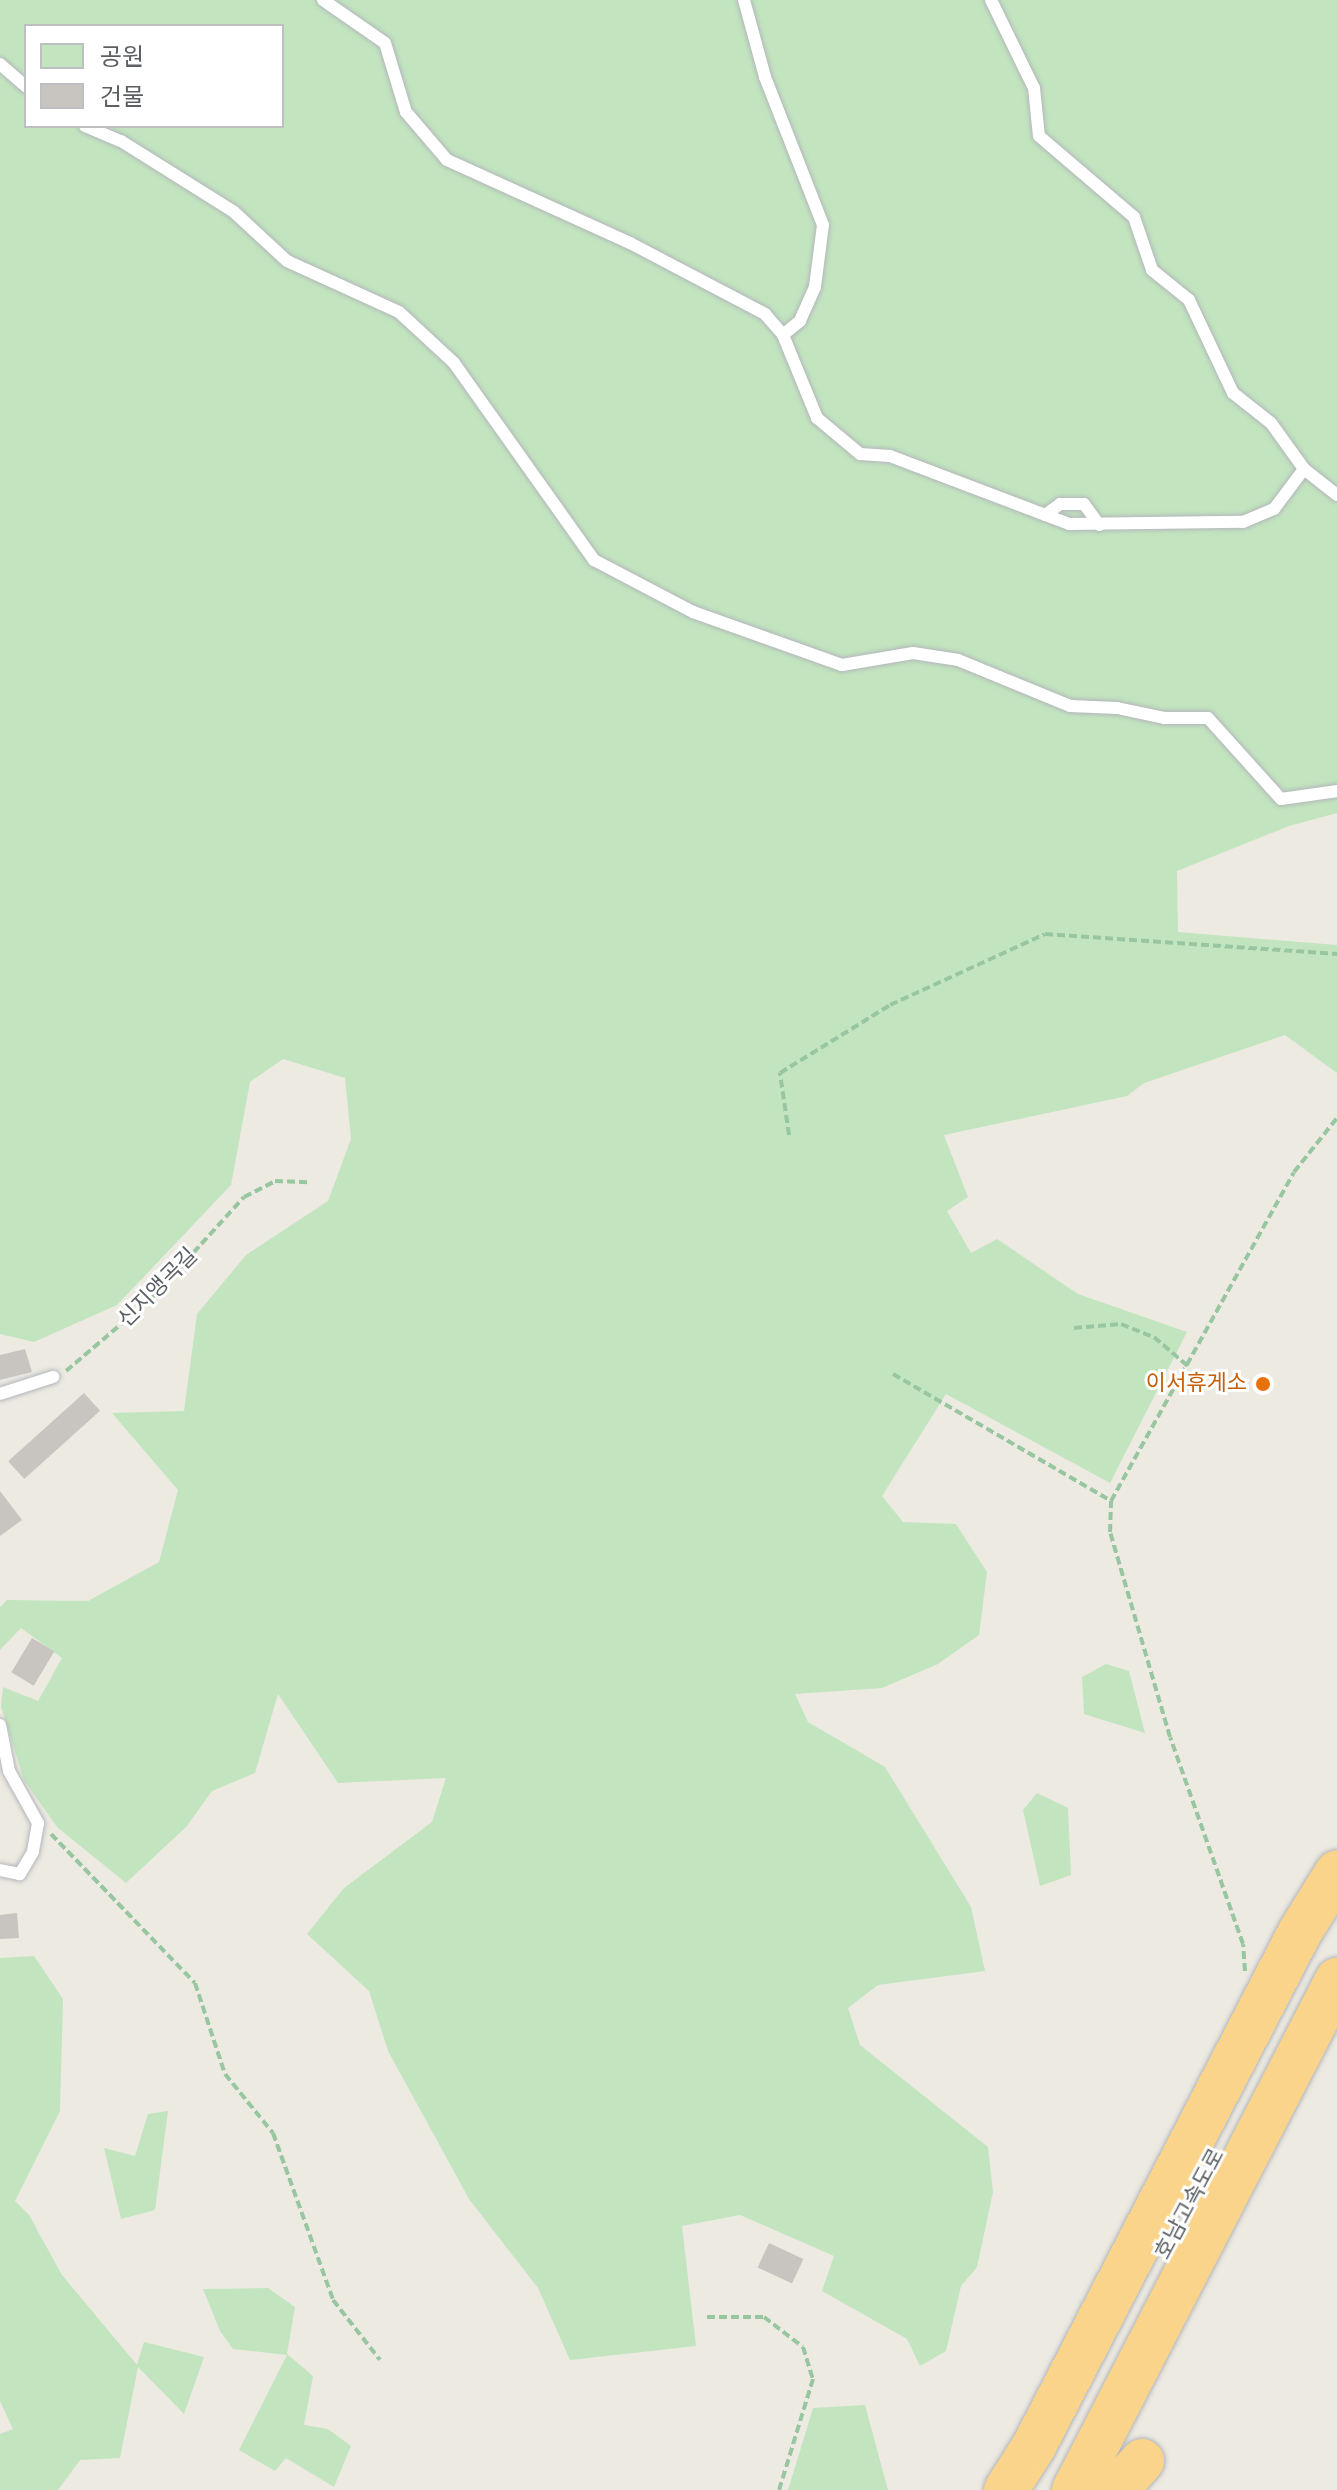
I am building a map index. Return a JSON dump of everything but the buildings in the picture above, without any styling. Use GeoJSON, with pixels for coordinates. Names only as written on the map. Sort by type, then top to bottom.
{"type":"FeatureCollection","features":[{"type":"Feature","properties":{"kind":"highway"},"geometry":{"type":"LineString","coordinates":[[1006,2490],[1034,2446],[1300,1932],[1337,1872]]}},
{"type":"Feature","properties":{"kind":"highway","name":"호남고속도로"},"geometry":{"type":"LineString","coordinates":[[1037,2490],[1239,2111],[1337,1914]]}},
{"type":"Feature","properties":{"kind":"highway","name":"호남고속도로"},"geometry":{"type":"LineString","coordinates":[[1074,2490],[1337,1980]]}},
{"type":"Feature","properties":{"kind":"lane"},"geometry":{"type":"LineString","coordinates":[[323,0],[385,43],[406,112],[447,160],[708,282],[765,314],[783,335],[817,418],[860,454],[890,456],[1069,524],[1243,522],[1274,509],[1304,469]]}},
{"type":"Feature","properties":{"kind":"lane"},"geometry":{"type":"LineString","coordinates":[[744,0],[765,77],[823,225],[815,287],[800,321],[783,335]]}},
{"type":"Feature","properties":{"kind":"lane"},"geometry":{"type":"LineString","coordinates":[[991,0],[1034,88],[1039,136],[1134,217],[1152,270],[1189,300],[1233,393],[1271,423],[1304,469],[1337,495]]}},
{"type":"Feature","properties":{"kind":"lane"},"geometry":{"type":"LineString","coordinates":[[0,64],[24,85]]}},
{"type":"Feature","properties":{"kind":"lane"},"geometry":{"type":"LineString","coordinates":[[90,128],[121,141],[234,212],[287,261],[399,312],[454,363],[594,560],[693,612],[842,665],[913,653],[958,660],[1070,706],[1117,708],[1164,718],[1208,718],[1281,799],[1315,798],[1337,791]]}},
{"type":"Feature","properties":{"kind":"lane"},"geometry":{"type":"LineString","coordinates":[[1045,515],[1060,504],[1084,504],[1099,525]]}},
{"type":"Feature","properties":{"kind":"lane"},"geometry":{"type":"LineString","coordinates":[[0,1394],[53,1377]]}},
{"type":"Feature","properties":{"kind":"lane"},"geometry":{"type":"LineString","coordinates":[[0,1725],[9,1771],[38,1822],[33,1852],[20,1874],[0,1870]]}},
{"type":"Feature","properties":{"kind":"path"},"geometry":{"type":"LineString","coordinates":[[789,1135],[780,1073],[890,1005],[1045,934],[1337,954]]}},
{"type":"Feature","properties":{"kind":"path"},"geometry":{"type":"LineString","coordinates":[[1242,1985],[1243,1944],[1170,1737],[1110,1532],[1111,1501],[1189,1367],[1294,1172],[1337,1118]]}},
{"type":"Feature","properties":{"kind":"path","name":"신지앵곡길"},"geometry":{"type":"LineString","coordinates":[[53,1377],[72,1369],[153,1297],[244,1197],[275,1181],[309,1182]]}},
{"type":"Feature","properties":{"kind":"path"},"geometry":{"type":"LineString","coordinates":[[1074,1328],[1121,1324],[1154,1337],[1189,1367]]}},
{"type":"Feature","properties":{"kind":"path"},"geometry":{"type":"LineString","coordinates":[[893,1374],[1111,1501]]}},
{"type":"Feature","properties":{"kind":"path"},"geometry":{"type":"LineString","coordinates":[[38,1822],[195,1983],[225,2074],[273,2133],[333,2300],[380,2360]]}},
{"type":"Feature","properties":{"kind":"path"},"geometry":{"type":"LineString","coordinates":[[707,2317],[764,2317],[803,2347],[813,2379],[779,2490]]}},
{"type":"Feature","properties":{"kind":"green space"},"geometry":{"type":"Polygon","coordinates":[[[0,0],[1337,0],[1337,813],[1289,826],[1177,871],[1178,932],[1337,945],[1337,1073],[1285,1035],[1144,1083],[1127,1096],[944,1135],[968,1197],[947,1211],[971,1253],[997,1239],[1078,1294],[1187,1332],[1110,1483],[946,1394],[882,1496],[903,1522],[956,1524],[987,1572],[979,1635],[938,1664],[882,1688],[795,1694],[808,1722],[885,1767],[971,1907],[985,1971],[878,1985],[848,2008],[860,2045],[988,2147],[993,2192],[977,2267],[961,2286],[946,2351],[920,2366],[907,2339],[822,2291],[834,2256],[740,2215],[682,2226],[696,2346],[570,2360],[538,2288],[469,2199],[388,2051],[369,1991],[307,1934],[344,1888],[432,1822],[446,1778],[338,1783],[278,1694],[255,1773],[212,1791],[186,1827],[126,1883],[57,1827],[24,1780],[1,1707],[3,1687],[38,1701],[62,1658],[21,1628],[0,1650],[0,1607],[7,1600],[88,1601],[159,1562],[178,1490],[112,1413],[184,1411],[197,1314],[246,1255],[328,1201],[351,1139],[345,1078],[283,1059],[250,1082],[231,1185],[117,1305],[34,1342],[0,1334],[0,0]]]}},
{"type":"Feature","properties":{"kind":"green space"},"geometry":{"type":"Polygon","coordinates":[[[1106,1664],[1129,1671],[1145,1733],[1084,1714],[1082,1677],[1106,1664]]]}},
{"type":"Feature","properties":{"kind":"green space"},"geometry":{"type":"Polygon","coordinates":[[[1037,1793],[1068,1808],[1071,1875],[1040,1886],[1023,1810],[1037,1793]]]}},
{"type":"Feature","properties":{"kind":"green space"},"geometry":{"type":"Polygon","coordinates":[[[34,1956],[63,1999],[60,2111],[15,2201],[29,2215],[62,2275],[137,2365],[144,2342],[204,2357],[184,2414],[138,2367],[120,2458],[80,2460],[58,2490],[0,2490],[0,2434],[13,2429],[0,2401],[0,1958],[34,1956]]]}},
{"type":"Feature","properties":{"kind":"green space"},"geometry":{"type":"Polygon","coordinates":[[[168,2111],[155,2210],[121,2219],[104,2148],[135,2156],[148,2114],[168,2111]]]}},
{"type":"Feature","properties":{"kind":"green space"},"geometry":{"type":"Polygon","coordinates":[[[268,2288],[295,2307],[287,2354],[313,2376],[304,2425],[328,2429],[351,2446],[334,2487],[286,2458],[275,2471],[239,2450],[287,2355],[233,2349],[220,2331],[203,2289],[268,2288]]]}},
{"type":"Feature","properties":{"kind":"green space"},"geometry":{"type":"Polygon","coordinates":[[[865,2405],[888,2490],[788,2490],[813,2408],[865,2405]]]}},
{"type":"Feature","properties":{"kind":"place","name":"이서휴게소"},"geometry":{"type":"Point","coordinates":[1263,1384]}}]}
